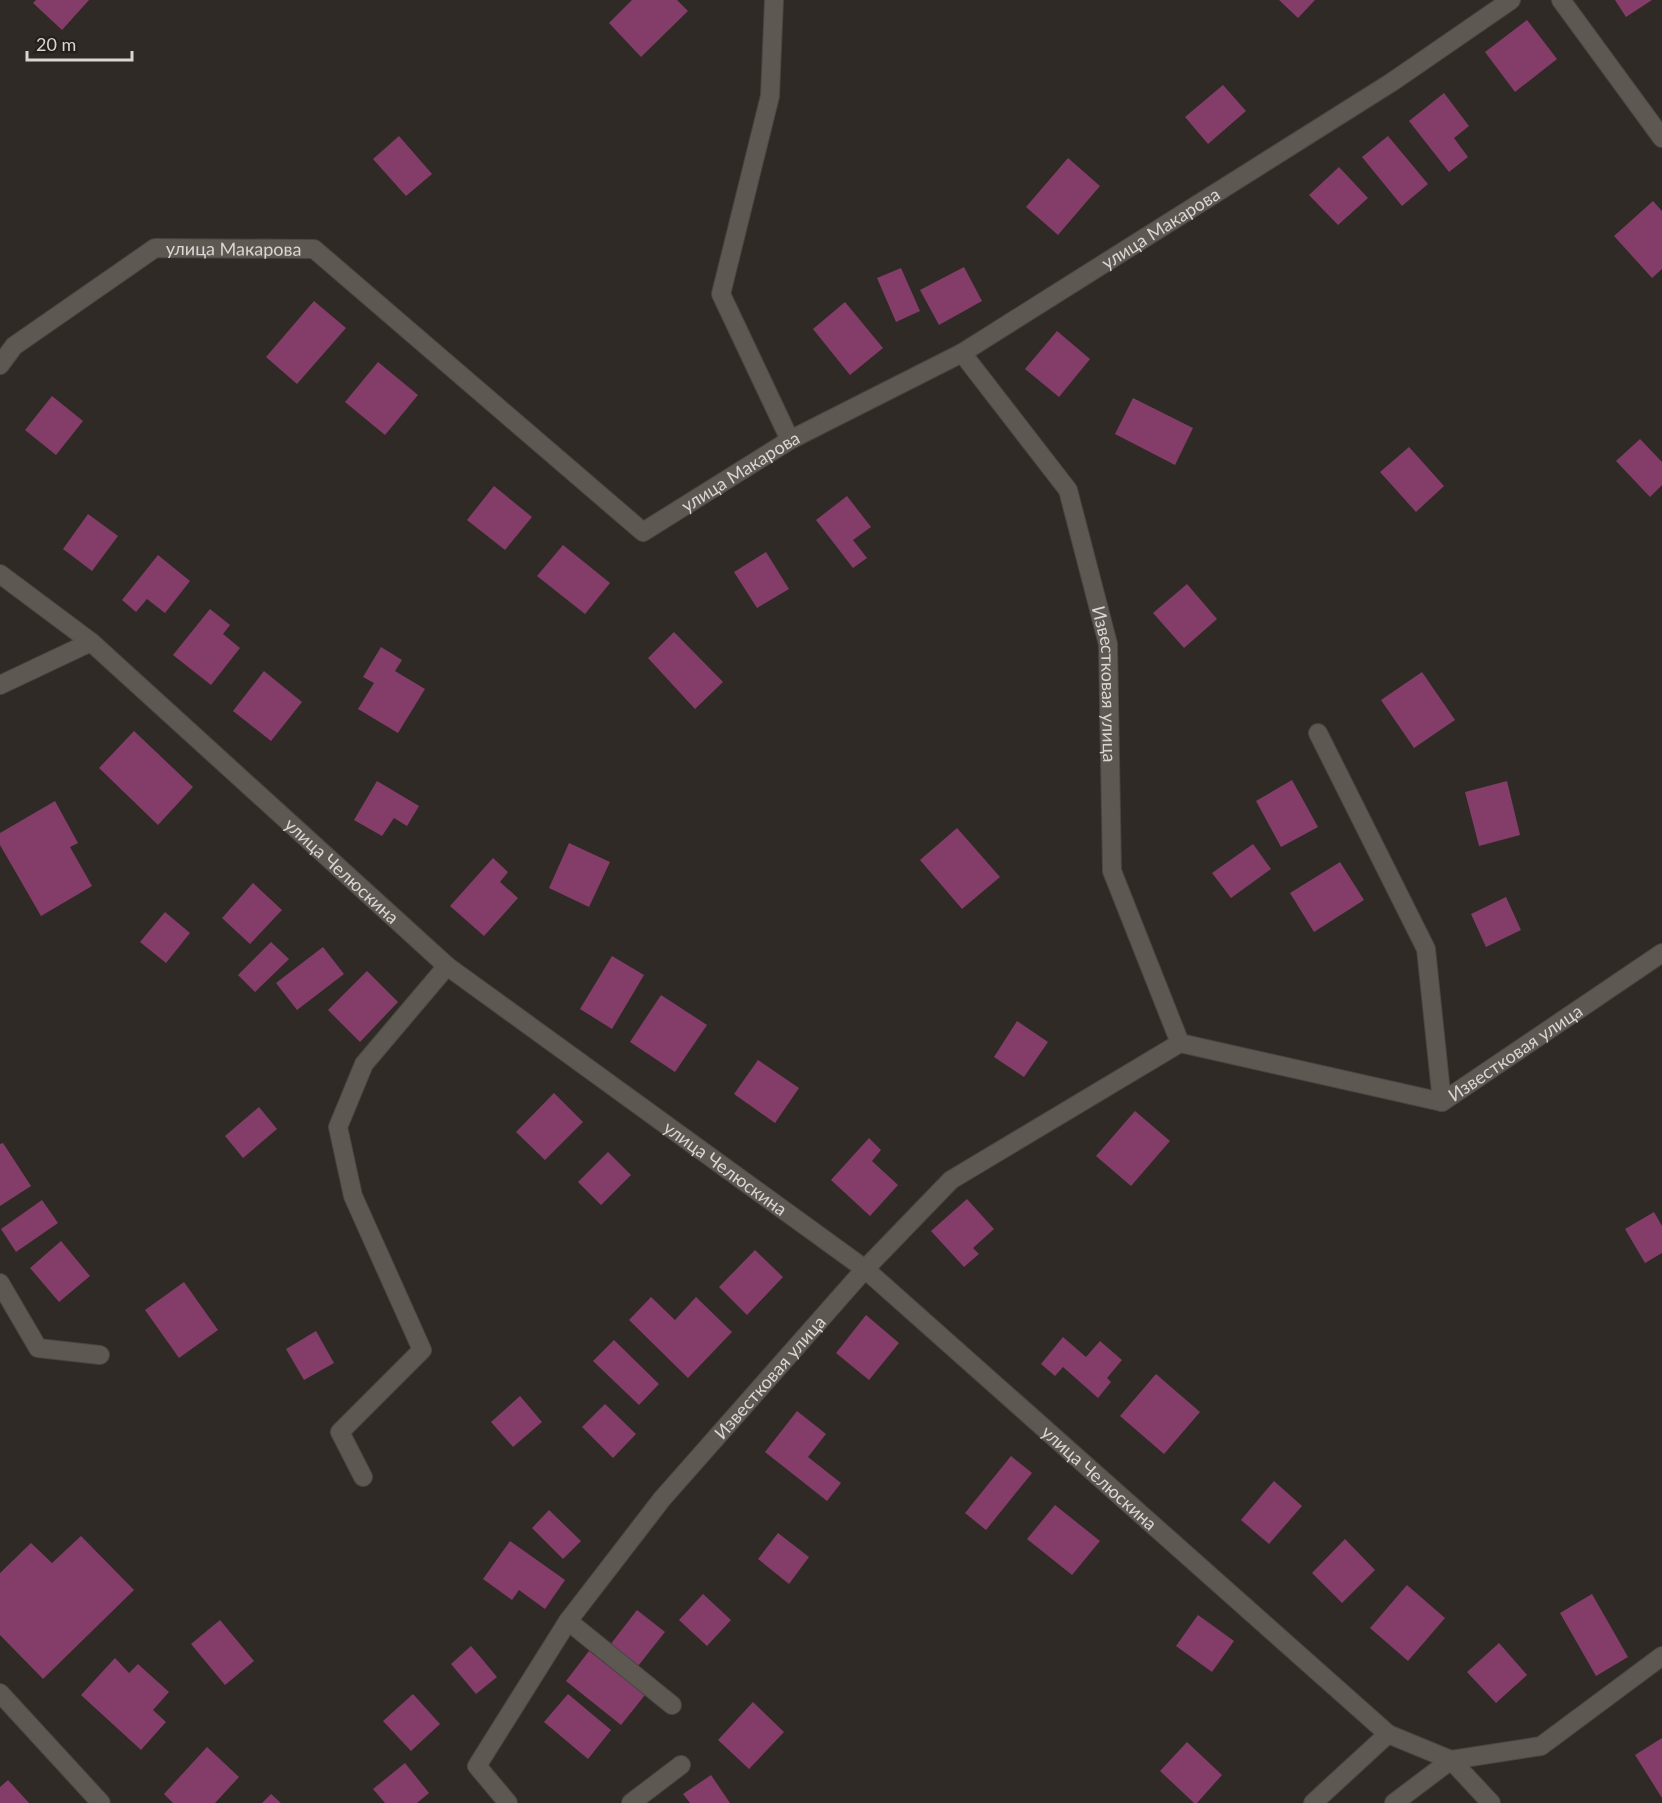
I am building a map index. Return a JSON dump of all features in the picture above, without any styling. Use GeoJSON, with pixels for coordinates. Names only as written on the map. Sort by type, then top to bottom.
{"type":"FeatureCollection","features":[{"type":"Feature","properties":{"kind":"street"},"geometry":{"type":"LineString","coordinates":[[774,0],[770,96],[721,294],[790,440]]}},
{"type":"Feature","properties":{"kind":"street","name":"улица Макарова"},"geometry":{"type":"LineString","coordinates":[[0,364],[14,346],[155,248],[314,249],[643,532],[790,440],[962,353],[1392,82],[1511,0]]}},
{"type":"Feature","properties":{"kind":"street"},"geometry":{"type":"LineString","coordinates":[[1562,0],[1662,138]]}},
{"type":"Feature","properties":{"kind":"street","name":"Известковая улица"},"geometry":{"type":"LineString","coordinates":[[962,353],[1068,490],[1108,644],[1112,871],[1180,1043]]}},
{"type":"Feature","properties":{"kind":"street","name":"улица Челюскина"},"geometry":{"type":"LineString","coordinates":[[0,574],[91,642],[447,966],[865,1269],[1388,1734],[1451,1760],[1491,1803]]}},
{"type":"Feature","properties":{"kind":"street"},"geometry":{"type":"LineString","coordinates":[[0,685],[91,642]]}},
{"type":"Feature","properties":{"kind":"street"},"geometry":{"type":"LineString","coordinates":[[1318,733],[1426,949],[1442,1102]]}},
{"type":"Feature","properties":{"kind":"street","name":"Известковая улица"},"geometry":{"type":"LineString","coordinates":[[508,1803],[477,1766],[568,1621],[662,1500],[865,1269],[951,1180],[1180,1043],[1442,1102],[1662,953]]}},
{"type":"Feature","properties":{"kind":"street"},"geometry":{"type":"LineString","coordinates":[[363,1476],[340,1432],[422,1350],[353,1196],[338,1127],[364,1064],[447,966]]}},
{"type":"Feature","properties":{"kind":"street"},"geometry":{"type":"LineString","coordinates":[[0,1283],[38,1348],[100,1356]]}},
{"type":"Feature","properties":{"kind":"street"},"geometry":{"type":"LineString","coordinates":[[568,1621],[672,1705]]}},
{"type":"Feature","properties":{"kind":"street"},"geometry":{"type":"LineString","coordinates":[[1394,1803],[1451,1760],[1542,1746],[1662,1656]]}},
{"type":"Feature","properties":{"kind":"street"},"geometry":{"type":"LineString","coordinates":[[0,1693],[98,1802]]}},
{"type":"Feature","properties":{"kind":"street"},"geometry":{"type":"LineString","coordinates":[[1313,1803],[1388,1734]]}},
{"type":"Feature","properties":{"kind":"street"},"geometry":{"type":"LineString","coordinates":[[631,1803],[681,1765]]}},
{"type":"Feature","properties":{"kind":"building"},"geometry":{"type":"Polygon","coordinates":[[[36,0],[89,0],[62,30],[33,3],[36,0]]]}},
{"type":"Feature","properties":{"kind":"building"},"geometry":{"type":"Polygon","coordinates":[[[632,0],[677,0],[688,11],[641,57],[609,23],[632,0]]]}},
{"type":"Feature","properties":{"kind":"building"},"geometry":{"type":"Polygon","coordinates":[[[1279,0],[1315,0],[1298,18],[1279,0]]]}},
{"type":"Feature","properties":{"kind":"building"},"geometry":{"type":"Polygon","coordinates":[[[1615,0],[1652,0],[1626,17],[1615,0]]]}},
{"type":"Feature","properties":{"kind":"building"},"geometry":{"type":"Polygon","coordinates":[[[1527,20],[1557,59],[1515,92],[1485,52],[1527,20]]]}},
{"type":"Feature","properties":{"kind":"building"},"geometry":{"type":"Polygon","coordinates":[[[1223,85],[1246,111],[1208,144],[1185,117],[1223,85]]]}},
{"type":"Feature","properties":{"kind":"building"},"geometry":{"type":"Polygon","coordinates":[[[1444,93],[1469,126],[1454,138],[1468,157],[1449,172],[1409,121],[1444,93]]]}},
{"type":"Feature","properties":{"kind":"building"},"geometry":{"type":"Polygon","coordinates":[[[399,136],[432,174],[406,196],[373,159],[399,136]]]}},
{"type":"Feature","properties":{"kind":"building"},"geometry":{"type":"Polygon","coordinates":[[[1388,136],[1428,184],[1402,206],[1362,157],[1388,136]]]}},
{"type":"Feature","properties":{"kind":"building"},"geometry":{"type":"Polygon","coordinates":[[[1068,158],[1100,186],[1058,235],[1026,207],[1068,158]]]}},
{"type":"Feature","properties":{"kind":"building"},"geometry":{"type":"Polygon","coordinates":[[[1339,167],[1368,198],[1338,225],[1309,195],[1339,167]]]}},
{"type":"Feature","properties":{"kind":"building"},"geometry":{"type":"Polygon","coordinates":[[[1653,201],[1662,211],[1662,269],[1652,278],[1614,236],[1653,201]]]}},
{"type":"Feature","properties":{"kind":"building"},"geometry":{"type":"Polygon","coordinates":[[[964,267],[982,301],[939,325],[920,290],[964,267]]]}},
{"type":"Feature","properties":{"kind":"building"},"geometry":{"type":"Polygon","coordinates":[[[901,268],[920,311],[896,322],[877,278],[901,268]]]}},
{"type":"Feature","properties":{"kind":"building"},"geometry":{"type":"Polygon","coordinates":[[[314,301],[346,328],[297,384],[266,357],[314,301]]]}},
{"type":"Feature","properties":{"kind":"building"},"geometry":{"type":"Polygon","coordinates":[[[845,302],[883,348],[850,375],[813,329],[845,302]]]}},
{"type":"Feature","properties":{"kind":"building"},"geometry":{"type":"Polygon","coordinates":[[[1057,331],[1090,359],[1059,397],[1025,369],[1057,331]]]}},
{"type":"Feature","properties":{"kind":"building"},"geometry":{"type":"Polygon","coordinates":[[[378,362],[418,395],[385,435],[345,402],[378,362]]]}},
{"type":"Feature","properties":{"kind":"building"},"geometry":{"type":"Polygon","coordinates":[[[52,396],[83,421],[56,455],[25,430],[52,396]]]}},
{"type":"Feature","properties":{"kind":"building"},"geometry":{"type":"Polygon","coordinates":[[[1133,398],[1193,428],[1175,465],[1115,434],[1133,398]]]}},
{"type":"Feature","properties":{"kind":"building"},"geometry":{"type":"Polygon","coordinates":[[[1640,439],[1662,462],[1662,485],[1650,497],[1616,461],[1640,439]]]}},
{"type":"Feature","properties":{"kind":"building"},"geometry":{"type":"Polygon","coordinates":[[[1409,447],[1444,486],[1416,512],[1380,472],[1409,447]]]}},
{"type":"Feature","properties":{"kind":"building"},"geometry":{"type":"Polygon","coordinates":[[[494,486],[532,517],[505,550],[467,520],[494,486]]]}},
{"type":"Feature","properties":{"kind":"building"},"geometry":{"type":"Polygon","coordinates":[[[847,496],[871,527],[853,540],[867,558],[853,568],[816,520],[847,496]]]}},
{"type":"Feature","properties":{"kind":"building"},"geometry":{"type":"Polygon","coordinates":[[[88,514],[118,536],[92,571],[63,549],[88,514]]]}},
{"type":"Feature","properties":{"kind":"building"},"geometry":{"type":"Polygon","coordinates":[[[563,545],[610,583],[585,614],[537,576],[563,545]]]}},
{"type":"Feature","properties":{"kind":"building"},"geometry":{"type":"Polygon","coordinates":[[[766,552],[789,589],[757,608],[734,572],[766,552]]]}},
{"type":"Feature","properties":{"kind":"building"},"geometry":{"type":"Polygon","coordinates":[[[158,555],[190,581],[165,613],[147,599],[136,612],[122,600],[158,555]]]}},
{"type":"Feature","properties":{"kind":"building"},"geometry":{"type":"Polygon","coordinates":[[[1187,584],[1217,619],[1184,648],[1153,613],[1187,584]]]}},
{"type":"Feature","properties":{"kind":"building"},"geometry":{"type":"Polygon","coordinates":[[[210,609],[230,625],[223,634],[240,648],[211,685],[173,655],[210,609]]]}},
{"type":"Feature","properties":{"kind":"building"},"geometry":{"type":"Polygon","coordinates":[[[674,632],[723,682],[695,709],[648,658],[674,632]]]}},
{"type":"Feature","properties":{"kind":"building"},"geometry":{"type":"Polygon","coordinates":[[[381,647],[402,660],[395,671],[425,689],[398,733],[358,709],[374,683],[363,677],[381,647]]]}},
{"type":"Feature","properties":{"kind":"building"},"geometry":{"type":"Polygon","coordinates":[[[264,671],[302,702],[271,741],[233,711],[264,671]]]}},
{"type":"Feature","properties":{"kind":"building"},"geometry":{"type":"Polygon","coordinates":[[[1422,672],[1455,720],[1414,748],[1381,700],[1422,672]]]}},
{"type":"Feature","properties":{"kind":"building"},"geometry":{"type":"Polygon","coordinates":[[[134,731],[193,787],[158,825],[99,768],[134,731]]]}},
{"type":"Feature","properties":{"kind":"building"},"geometry":{"type":"Polygon","coordinates":[[[1292,780],[1318,827],[1281,847],[1256,801],[1292,780]]]}},
{"type":"Feature","properties":{"kind":"building"},"geometry":{"type":"Polygon","coordinates":[[[377,781],[419,806],[407,826],[394,818],[382,836],[354,820],[377,781]]]}},
{"type":"Feature","properties":{"kind":"building"},"geometry":{"type":"Polygon","coordinates":[[[1507,781],[1520,835],[1479,846],[1465,792],[1507,781]]]}},
{"type":"Feature","properties":{"kind":"building"},"geometry":{"type":"Polygon","coordinates":[[[55,801],[78,843],[70,847],[92,886],[41,916],[0,845],[0,833],[55,801]]]}},
{"type":"Feature","properties":{"kind":"building"},"geometry":{"type":"Polygon","coordinates":[[[957,828],[1000,877],[962,909],[920,860],[957,828]]]}},
{"type":"Feature","properties":{"kind":"building"},"geometry":{"type":"Polygon","coordinates":[[[569,843],[610,862],[589,907],[549,888],[569,843]]]}},
{"type":"Feature","properties":{"kind":"building"},"geometry":{"type":"Polygon","coordinates":[[[1253,844],[1271,869],[1231,898],[1212,873],[1253,844]]]}},
{"type":"Feature","properties":{"kind":"building"},"geometry":{"type":"Polygon","coordinates":[[[493,858],[508,872],[500,882],[518,898],[484,936],[450,906],[493,858]]]}},
{"type":"Feature","properties":{"kind":"building"},"geometry":{"type":"Polygon","coordinates":[[[1340,862],[1364,900],[1314,932],[1290,893],[1340,862]]]}},
{"type":"Feature","properties":{"kind":"building"},"geometry":{"type":"Polygon","coordinates":[[[253,883],[282,910],[250,944],[222,918],[253,883]]]}},
{"type":"Feature","properties":{"kind":"building"},"geometry":{"type":"Polygon","coordinates":[[[1506,897],[1521,930],[1486,947],[1471,914],[1506,897]]]}},
{"type":"Feature","properties":{"kind":"building"},"geometry":{"type":"Polygon","coordinates":[[[165,912],[190,933],[166,963],[140,942],[165,912]]]}},
{"type":"Feature","properties":{"kind":"building"},"geometry":{"type":"Polygon","coordinates":[[[271,942],[289,959],[255,992],[238,975],[271,942]]]}},
{"type":"Feature","properties":{"kind":"building"},"geometry":{"type":"Polygon","coordinates":[[[323,947],[344,974],[297,1010],[276,983],[323,947]]]}},
{"type":"Feature","properties":{"kind":"building"},"geometry":{"type":"Polygon","coordinates":[[[612,956],[644,975],[612,1029],[580,1009],[612,956]]]}},
{"type":"Feature","properties":{"kind":"building"},"geometry":{"type":"Polygon","coordinates":[[[367,971],[398,1002],[360,1042],[328,1010],[367,971]]]}},
{"type":"Feature","properties":{"kind":"building"},"geometry":{"type":"Polygon","coordinates":[[[661,995],[707,1025],[675,1072],[630,1042],[661,995]]]}},
{"type":"Feature","properties":{"kind":"building"},"geometry":{"type":"Polygon","coordinates":[[[1017,1021],[1048,1042],[1024,1077],[994,1057],[1017,1021]]]}},
{"type":"Feature","properties":{"kind":"building"},"geometry":{"type":"Polygon","coordinates":[[[758,1060],[799,1088],[775,1123],[734,1094],[758,1060]]]}},
{"type":"Feature","properties":{"kind":"building"},"geometry":{"type":"Polygon","coordinates":[[[554,1093],[583,1122],[545,1160],[516,1132],[554,1093]]]}},
{"type":"Feature","properties":{"kind":"building"},"geometry":{"type":"Polygon","coordinates":[[[259,1107],[277,1129],[243,1158],[225,1136],[259,1107]]]}},
{"type":"Feature","properties":{"kind":"building"},"geometry":{"type":"Polygon","coordinates":[[[1135,1111],[1170,1141],[1131,1186],[1096,1156],[1135,1111]]]}},
{"type":"Feature","properties":{"kind":"building"},"geometry":{"type":"Polygon","coordinates":[[[869,1138],[881,1150],[872,1161],[898,1185],[870,1216],[831,1180],[869,1138]]]}},
{"type":"Feature","properties":{"kind":"building"},"geometry":{"type":"Polygon","coordinates":[[[3,1143],[31,1186],[0,1206],[0,1144],[3,1143]]]}},
{"type":"Feature","properties":{"kind":"building"},"geometry":{"type":"Polygon","coordinates":[[[608,1152],[631,1175],[601,1205],[578,1182],[608,1152]]]}},
{"type":"Feature","properties":{"kind":"building"},"geometry":{"type":"Polygon","coordinates":[[[967,1199],[994,1229],[973,1248],[979,1254],[964,1267],[931,1231],[967,1199]]]}},
{"type":"Feature","properties":{"kind":"building"},"geometry":{"type":"Polygon","coordinates":[[[42,1200],[58,1223],[16,1252],[1,1229],[42,1200]]]}},
{"type":"Feature","properties":{"kind":"building"},"geometry":{"type":"Polygon","coordinates":[[[1654,1212],[1662,1226],[1662,1253],[1645,1263],[1625,1229],[1654,1212]]]}},
{"type":"Feature","properties":{"kind":"building"},"geometry":{"type":"Polygon","coordinates":[[[61,1241],[90,1276],[59,1302],[30,1268],[61,1241]]]}},
{"type":"Feature","properties":{"kind":"building"},"geometry":{"type":"Polygon","coordinates":[[[755,1250],[783,1277],[747,1315],[719,1287],[755,1250]]]}},
{"type":"Feature","properties":{"kind":"building"},"geometry":{"type":"Polygon","coordinates":[[[184,1282],[218,1330],[179,1358],[145,1310],[184,1282]]]}},
{"type":"Feature","properties":{"kind":"building"},"geometry":{"type":"Polygon","coordinates":[[[651,1297],[675,1320],[696,1297],[732,1332],[688,1378],[629,1320],[651,1297]]]}},
{"type":"Feature","properties":{"kind":"building"},"geometry":{"type":"Polygon","coordinates":[[[866,1315],[899,1343],[869,1380],[836,1353],[866,1315]]]}},
{"type":"Feature","properties":{"kind":"building"},"geometry":{"type":"Polygon","coordinates":[[[316,1331],[334,1363],[304,1380],[286,1349],[316,1331]]]}},
{"type":"Feature","properties":{"kind":"building"},"geometry":{"type":"Polygon","coordinates":[[[1063,1337],[1086,1357],[1100,1341],[1122,1360],[1107,1378],[1111,1382],[1098,1398],[1063,1367],[1055,1376],[1041,1364],[1063,1337]]]}},
{"type":"Feature","properties":{"kind":"building"},"geometry":{"type":"Polygon","coordinates":[[[614,1340],[659,1384],[639,1405],[593,1361],[614,1340]]]}},
{"type":"Feature","properties":{"kind":"building"},"geometry":{"type":"Polygon","coordinates":[[[1156,1374],[1200,1412],[1164,1454],[1120,1416],[1156,1374]]]}},
{"type":"Feature","properties":{"kind":"building"},"geometry":{"type":"Polygon","coordinates":[[[520,1396],[542,1422],[513,1447],[491,1422],[520,1396]]]}},
{"type":"Feature","properties":{"kind":"building"},"geometry":{"type":"Polygon","coordinates":[[[605,1404],[636,1434],[613,1458],[582,1427],[605,1404]]]}},
{"type":"Feature","properties":{"kind":"building"},"geometry":{"type":"Polygon","coordinates":[[[797,1411],[826,1434],[808,1457],[841,1483],[827,1501],[765,1452],[797,1411]]]}},
{"type":"Feature","properties":{"kind":"building"},"geometry":{"type":"Polygon","coordinates":[[[1011,1456],[1032,1473],[986,1530],[965,1513],[1011,1456]]]}},
{"type":"Feature","properties":{"kind":"building"},"geometry":{"type":"Polygon","coordinates":[[[1274,1481],[1302,1506],[1269,1544],[1241,1520],[1274,1481]]]}},
{"type":"Feature","properties":{"kind":"building"},"geometry":{"type":"Polygon","coordinates":[[[1055,1505],[1100,1541],[1072,1575],[1027,1539],[1055,1505]]]}},
{"type":"Feature","properties":{"kind":"building"},"geometry":{"type":"Polygon","coordinates":[[[549,1510],[581,1541],[563,1559],[532,1528],[549,1510]]]}},
{"type":"Feature","properties":{"kind":"building"},"geometry":{"type":"Polygon","coordinates":[[[778,1533],[809,1557],[789,1584],[758,1559],[778,1533]]]}},
{"type":"Feature","properties":{"kind":"building"},"geometry":{"type":"Polygon","coordinates":[[[81,1536],[134,1590],[43,1679],[0,1635],[0,1573],[31,1543],[52,1563],[81,1536]]]}},
{"type":"Feature","properties":{"kind":"building"},"geometry":{"type":"Polygon","coordinates":[[[1345,1539],[1375,1570],[1342,1603],[1312,1573],[1345,1539]]]}},
{"type":"Feature","properties":{"kind":"building"},"geometry":{"type":"Polygon","coordinates":[[[510,1541],[565,1580],[545,1609],[519,1590],[512,1600],[483,1579],[510,1541]]]}},
{"type":"Feature","properties":{"kind":"building"},"geometry":{"type":"Polygon","coordinates":[[[1407,1585],[1445,1618],[1408,1661],[1370,1628],[1407,1585]]]}},
{"type":"Feature","properties":{"kind":"building"},"geometry":{"type":"Polygon","coordinates":[[[703,1594],[731,1620],[707,1646],[679,1620],[703,1594]]]}},
{"type":"Feature","properties":{"kind":"building"},"geometry":{"type":"Polygon","coordinates":[[[1592,1594],[1628,1657],[1596,1676],[1560,1613],[1592,1594]]]}},
{"type":"Feature","properties":{"kind":"building"},"geometry":{"type":"Polygon","coordinates":[[[637,1610],[665,1632],[638,1666],[610,1645],[637,1610]]]}},
{"type":"Feature","properties":{"kind":"building"},"geometry":{"type":"Polygon","coordinates":[[[1198,1615],[1234,1641],[1212,1672],[1176,1646],[1198,1615]]]}},
{"type":"Feature","properties":{"kind":"building"},"geometry":{"type":"Polygon","coordinates":[[[220,1620],[254,1661],[225,1685],[191,1644],[220,1620]]]}},
{"type":"Feature","properties":{"kind":"building"},"geometry":{"type":"Polygon","coordinates":[[[1499,1643],[1527,1675],[1496,1703],[1467,1672],[1499,1643]]]}},
{"type":"Feature","properties":{"kind":"building"},"geometry":{"type":"Polygon","coordinates":[[[471,1646],[497,1677],[476,1694],[451,1664],[471,1646]]]}},
{"type":"Feature","properties":{"kind":"building"},"geometry":{"type":"Polygon","coordinates":[[[589,1651],[645,1695],[621,1725],[566,1681],[589,1651]]]}},
{"type":"Feature","properties":{"kind":"building"},"geometry":{"type":"Polygon","coordinates":[[[115,1658],[129,1673],[138,1664],[169,1692],[153,1710],[166,1722],[141,1750],[81,1695],[115,1658]]]}},
{"type":"Feature","properties":{"kind":"building"},"geometry":{"type":"Polygon","coordinates":[[[413,1694],[440,1724],[411,1751],[383,1721],[413,1694]]]}},
{"type":"Feature","properties":{"kind":"building"},"geometry":{"type":"Polygon","coordinates":[[[568,1694],[611,1730],[588,1759],[544,1722],[568,1694]]]}},
{"type":"Feature","properties":{"kind":"building"},"geometry":{"type":"Polygon","coordinates":[[[753,1702],[784,1732],[749,1769],[718,1740],[753,1702]]]}},
{"type":"Feature","properties":{"kind":"building"},"geometry":{"type":"Polygon","coordinates":[[[1662,1738],[1662,1798],[1635,1755],[1662,1738]]]}},
{"type":"Feature","properties":{"kind":"building"},"geometry":{"type":"Polygon","coordinates":[[[1187,1742],[1222,1775],[1197,1803],[1194,1803],[1160,1771],[1187,1742]]]}},
{"type":"Feature","properties":{"kind":"building"},"geometry":{"type":"Polygon","coordinates":[[[207,1747],[239,1777],[215,1803],[173,1803],[164,1794],[207,1747]]]}},
{"type":"Feature","properties":{"kind":"building"},"geometry":{"type":"Polygon","coordinates":[[[405,1763],[429,1793],[417,1803],[385,1803],[373,1789],[405,1763]]]}},
{"type":"Feature","properties":{"kind":"building"},"geometry":{"type":"Polygon","coordinates":[[[711,1775],[730,1803],[690,1803],[683,1794],[711,1775]]]}},
{"type":"Feature","properties":{"kind":"building"},"geometry":{"type":"Polygon","coordinates":[[[8,1780],[29,1803],[0,1803],[0,1787],[8,1780]]]}},
{"type":"Feature","properties":{"kind":"building"},"geometry":{"type":"Polygon","coordinates":[[[271,1794],[281,1803],[262,1803],[271,1794]]]}}]}
